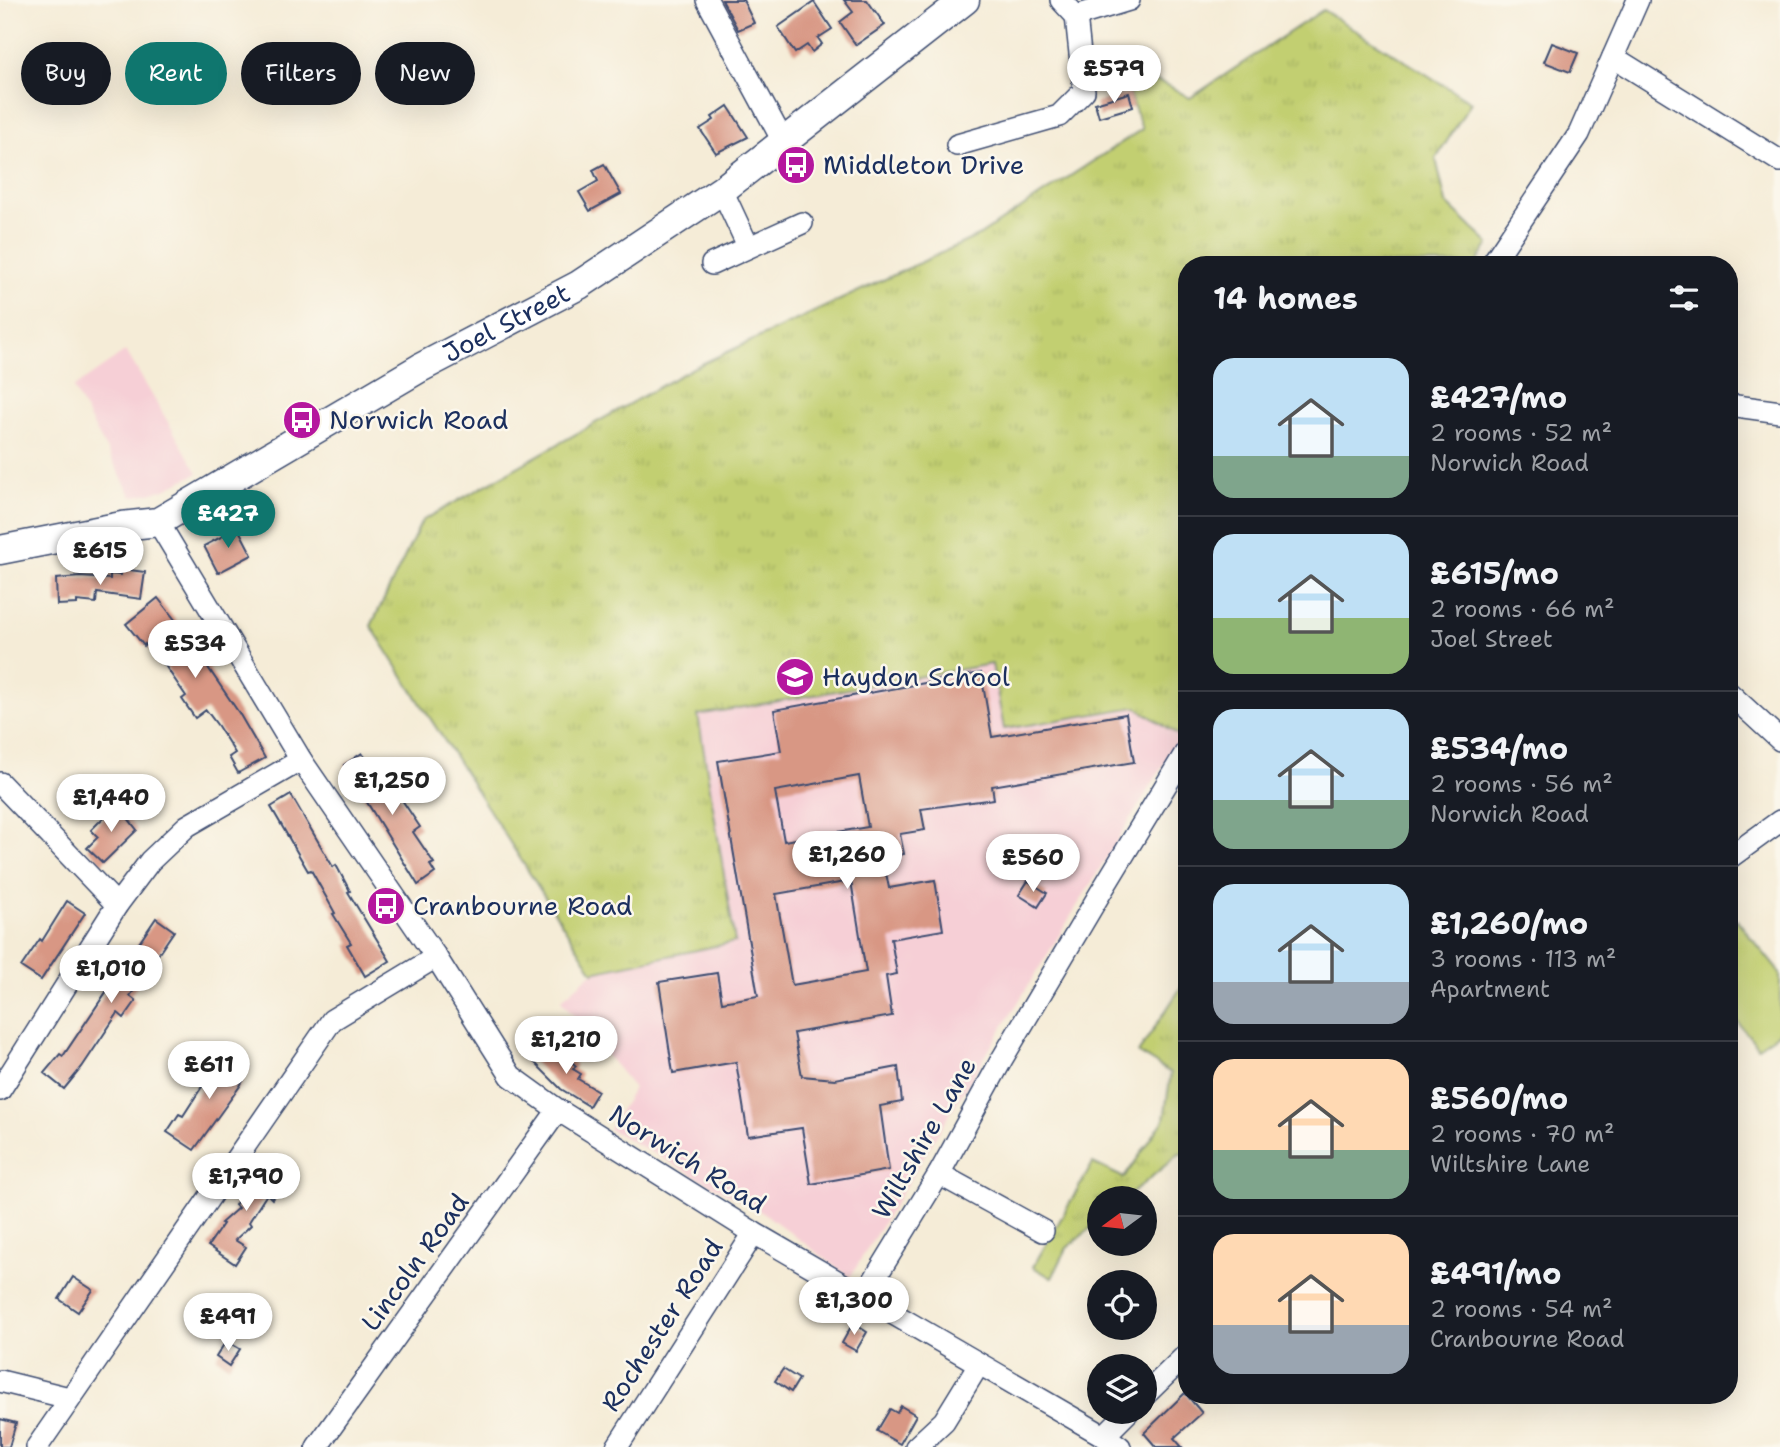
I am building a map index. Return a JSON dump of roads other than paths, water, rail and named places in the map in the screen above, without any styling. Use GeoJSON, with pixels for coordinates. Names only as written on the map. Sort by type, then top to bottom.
{"type":"FeatureCollection","features":[{"type":"Feature","properties":{"kind":"main road","name":"Joel Street"},"geometry":{"type":"LineString","coordinates":[[0,550],[122,526],[158,522],[420,368],[579,285],[722,190],[965,0]]}},
{"type":"Feature","properties":{"kind":"street"},"geometry":{"type":"LineString","coordinates":[[707,0],[784,143]]}},
{"type":"Feature","properties":{"kind":"street"},"geometry":{"type":"LineString","coordinates":[[957,145],[1059,116],[1084,91],[1069,8],[1129,0]]}},
{"type":"Feature","properties":{"kind":"street"},"geometry":{"type":"LineString","coordinates":[[1497,256],[1579,134],[1637,0]]}},
{"type":"Feature","properties":{"kind":"street"},"geometry":{"type":"LineString","coordinates":[[1614,57],[1780,161]]}},
{"type":"Feature","properties":{"kind":"street"},"geometry":{"type":"LineString","coordinates":[[722,190],[748,246]]}},
{"type":"Feature","properties":{"kind":"street"},"geometry":{"type":"LineString","coordinates":[[712,264],[802,223]]}},
{"type":"Feature","properties":{"kind":"street"},"geometry":{"type":"LineString","coordinates":[[1738,406],[1780,412]]}},
{"type":"Feature","properties":{"kind":"street","name":"Norwich Road"},"geometry":{"type":"LineString","coordinates":[[158,522],[301,760],[436,957],[511,1076],[558,1110],[863,1298]]}},
{"type":"Feature","properties":{"kind":"street"},"geometry":{"type":"LineString","coordinates":[[1738,701],[1780,740]]}},
{"type":"Feature","properties":{"kind":"street"},"geometry":{"type":"LineString","coordinates":[[0,1090],[117,905],[150,861],[187,826],[301,760]]}},
{"type":"Feature","properties":{"kind":"street","name":"Wiltshire Lane"},"geometry":{"type":"LineString","coordinates":[[863,1298],[939,1174],[1002,1059],[1178,765]]}},
{"type":"Feature","properties":{"kind":"street"},"geometry":{"type":"LineString","coordinates":[[0,783],[117,905]]}},
{"type":"Feature","properties":{"kind":"street"},"geometry":{"type":"LineString","coordinates":[[1738,851],[1780,821]]}},
{"type":"Feature","properties":{"kind":"street"},"geometry":{"type":"LineString","coordinates":[[37,1447],[332,1020],[436,957]]}},
{"type":"Feature","properties":{"kind":"street","name":"Lincoln Road"},"geometry":{"type":"LineString","coordinates":[[317,1447],[558,1110]]}},
{"type":"Feature","properties":{"kind":"street"},"geometry":{"type":"LineString","coordinates":[[939,1174],[1043,1231]]}},
{"type":"Feature","properties":{"kind":"street","name":"Rochester Road"},"geometry":{"type":"LineString","coordinates":[[617,1447],[754,1233]]}},
{"type":"Feature","properties":{"kind":"street"},"geometry":{"type":"LineString","coordinates":[[863,1298],[1112,1441],[1121,1424]]}},
{"type":"Feature","properties":{"kind":"street"},"geometry":{"type":"LineString","coordinates":[[1157,1383],[1178,1363]]}},
{"type":"Feature","properties":{"kind":"street"},"geometry":{"type":"LineString","coordinates":[[916,1447],[944,1421],[979,1364]]}},
{"type":"Feature","properties":{"kind":"street"},"geometry":{"type":"LineString","coordinates":[[0,1381],[69,1398]]}},
{"type":"Feature","properties":{"kind":"place","name":"Middleton Drive"},"geometry":{"type":"Point","coordinates":[796,165]}},
{"type":"Feature","properties":{"kind":"place","name":"Norwich Road"},"geometry":{"type":"Point","coordinates":[302,420]}},
{"type":"Feature","properties":{"kind":"place","name":"Haydon School"},"geometry":{"type":"Point","coordinates":[795,677]}},
{"type":"Feature","properties":{"kind":"place","name":"Cranbourne Road"},"geometry":{"type":"Point","coordinates":[386,906]}}]}
